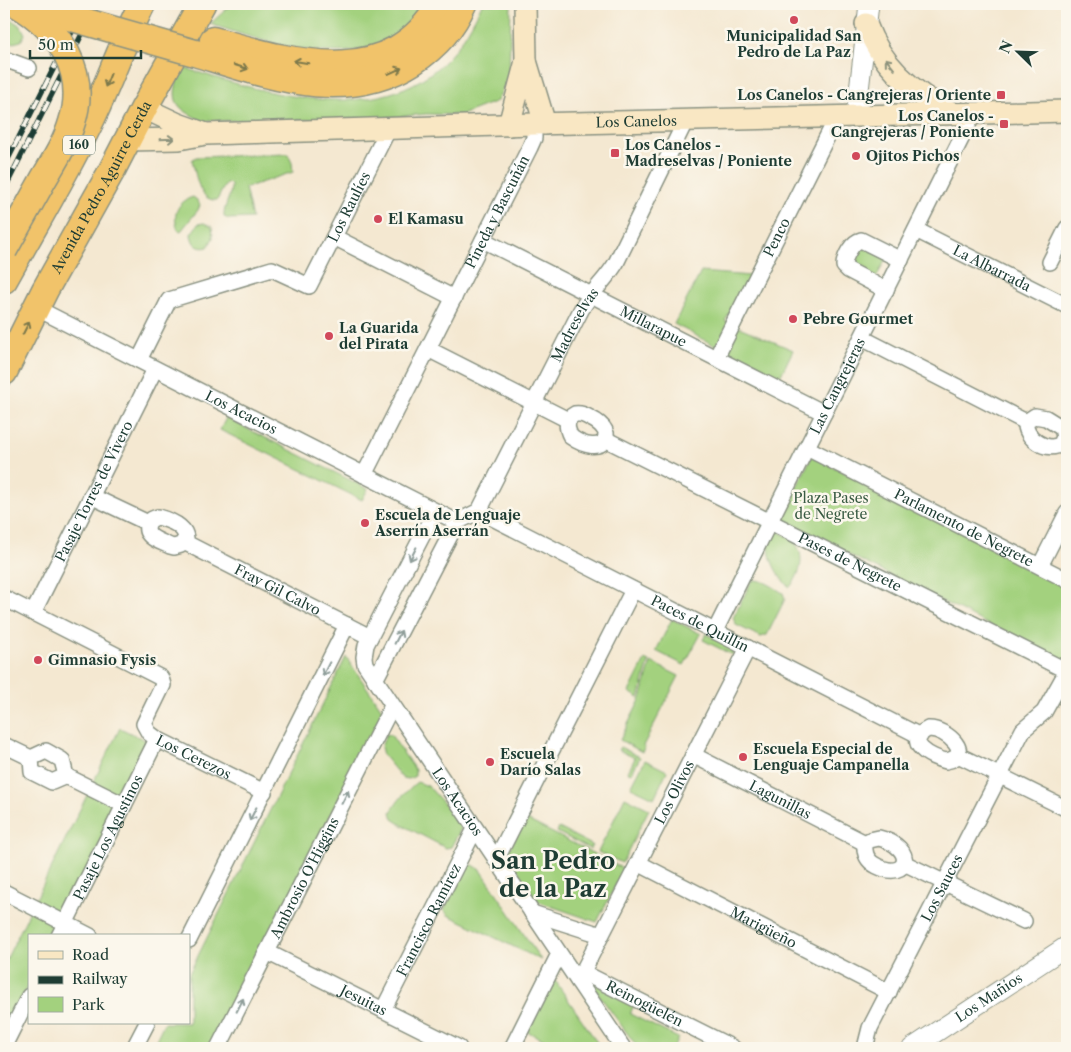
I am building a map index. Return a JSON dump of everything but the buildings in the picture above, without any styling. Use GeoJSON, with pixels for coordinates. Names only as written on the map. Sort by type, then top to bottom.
{"type":"FeatureCollection","features":[{"type":"Feature","properties":{"kind":"highway"},"geometry":{"type":"LineString","coordinates":[[4,250],[63,144],[72,122],[77,97],[75,73],[65,49],[47,27],[17,4]]}},
{"type":"Feature","properties":{"kind":"highway"},"geometry":{"type":"LineString","coordinates":[[24,4],[199,45],[296,62],[332,64],[356,63],[376,58],[400,46],[420,29],[440,4]]}},
{"type":"Feature","properties":{"kind":"highway"},"geometry":{"type":"LineString","coordinates":[[83,4],[199,45],[285,79],[325,84],[363,82],[392,73],[420,57],[445,33],[463,4]]}},
{"type":"Feature","properties":{"kind":"highway","name":"160"},"geometry":{"type":"LineString","coordinates":[[4,280],[75,153],[94,115],[126,36],[142,4]]}},
{"type":"Feature","properties":{"kind":"highway","name":"Avenida Pedro Aguirre Cerda"},"geometry":{"type":"LineString","coordinates":[[4,372],[45,290],[112,172],[144,108],[202,4]]}},
{"type":"Feature","properties":{"kind":"main road"},"geometry":{"type":"LineString","coordinates":[[526,4],[526,61],[540,124]]}},
{"type":"Feature","properties":{"kind":"main road"},"geometry":{"type":"LineString","coordinates":[[867,14],[878,49],[897,73],[924,96],[965,114]]}},
{"type":"Feature","properties":{"kind":"main road"},"geometry":{"type":"LineString","coordinates":[[509,125],[526,61]]}},
{"type":"Feature","properties":{"kind":"main road","name":"Los Canelos"},"geometry":{"type":"LineString","coordinates":[[144,108],[178,124],[206,134]]}},
{"type":"Feature","properties":{"kind":"main road","name":"Los Canelos"},"geometry":{"type":"LineString","coordinates":[[127,140],[179,139],[206,134],[389,128],[1067,111]]}},
{"type":"Feature","properties":{"kind":"street"},"geometry":{"type":"LineString","coordinates":[[847,116],[867,14]]}},
{"type":"Feature","properties":{"kind":"street"},"geometry":{"type":"LineString","coordinates":[[4,59],[29,68]]}},
{"type":"Feature","properties":{"kind":"street","name":"Las Cangrejeras"},"geometry":{"type":"LineString","coordinates":[[715,632],[916,230],[965,114]]}},
{"type":"Feature","properties":{"kind":"street","name":"Penco"},"geometry":{"type":"LineString","coordinates":[[716,358],[847,116]]}},
{"type":"Feature","properties":{"kind":"street","name":"Madreselvas"},"geometry":{"type":"LineString","coordinates":[[479,511],[581,310],[591,294],[604,281],[616,263],[686,120]]}},
{"type":"Feature","properties":{"kind":"street","name":"Pineda y Bascuñán"},"geometry":{"type":"LineString","coordinates":[[364,475],[540,124]]}},
{"type":"Feature","properties":{"kind":"street","name":"Los Raulíes"},"geometry":{"type":"LineString","coordinates":[[138,360],[168,300],[272,269],[279,270],[309,286],[389,128]]}},
{"type":"Feature","properties":{"kind":"street"},"geometry":{"type":"LineString","coordinates":[[1050,262],[1067,228]]}},
{"type":"Feature","properties":{"kind":"street","name":"La Albarrada"},"geometry":{"type":"LineString","coordinates":[[916,230],[1067,306]]}},
{"type":"Feature","properties":{"kind":"street"},"geometry":{"type":"LineString","coordinates":[[334,237],[454,298]]}},
{"type":"Feature","properties":{"kind":"street","name":"Millarapue"},"geometry":{"type":"LineString","coordinates":[[483,240],[824,413]]}},
{"type":"Feature","properties":{"kind":"street"},"geometry":{"type":"LineString","coordinates":[[886,290],[848,270],[844,266],[844,261],[858,240],[901,260]]}},
{"type":"Feature","properties":{"kind":"street","name":"Los Acacios"},"geometry":{"type":"LineString","coordinates":[[46,313],[457,522]]}},
{"type":"Feature","properties":{"kind":"street"},"geometry":{"type":"LineString","coordinates":[[862,338],[1026,422]]}},
{"type":"Feature","properties":{"kind":"street"},"geometry":{"type":"LineString","coordinates":[[428,349],[568,420]]}},
{"type":"Feature","properties":{"kind":"street","name":"Pasaje Torres de Vivero"},"geometry":{"type":"LineString","coordinates":[[33,613],[155,369]]}},
{"type":"Feature","properties":{"kind":"street"},"geometry":{"type":"LineString","coordinates":[[579,414],[597,421],[605,428],[605,439],[600,445],[592,447],[575,439],[568,430],[568,420],[571,416],[579,414]]}},
{"type":"Feature","properties":{"kind":"street"},"geometry":{"type":"LineString","coordinates":[[1040,416],[1054,422],[1062,428],[1065,443],[1058,447],[1048,447],[1029,436],[1026,432],[1026,422],[1040,416]]}},
{"type":"Feature","properties":{"kind":"street","name":"Pases de Negrete"},"geometry":{"type":"LineString","coordinates":[[605,439],[1067,671]]}},
{"type":"Feature","properties":{"kind":"street","name":"Parlamento de Negrete"},"geometry":{"type":"LineString","coordinates":[[807,448],[1067,580]]}},
{"type":"Feature","properties":{"kind":"street","name":"Fray Gil Calvo"},"geometry":{"type":"LineString","coordinates":[[91,496],[148,524],[147,531],[152,537],[174,547],[184,542],[370,637]]}},
{"type":"Feature","properties":{"kind":"street","name":"Los Acacios"},"geometry":{"type":"LineString","coordinates":[[435,511],[364,650],[365,664],[559,954],[580,976],[623,1048]]}},
{"type":"Feature","properties":{"kind":"street"},"geometry":{"type":"LineString","coordinates":[[375,680],[457,522],[479,511]]}},
{"type":"Feature","properties":{"kind":"street","name":"Paces de Quillín"},"geometry":{"type":"LineString","coordinates":[[479,511],[920,736]]}},
{"type":"Feature","properties":{"kind":"street"},"geometry":{"type":"LineString","coordinates":[[1040,566],[1067,513]]}},
{"type":"Feature","properties":{"kind":"street"},"geometry":{"type":"LineString","coordinates":[[148,524],[151,520],[158,517],[181,527],[186,534],[184,542]]}},
{"type":"Feature","properties":{"kind":"street"},"geometry":{"type":"LineString","coordinates":[[496,860],[634,590]]}},
{"type":"Feature","properties":{"kind":"street","name":"Los Cerezos"},"geometry":{"type":"LineString","coordinates":[[4,598],[162,678],[163,685],[144,724],[148,733],[264,792]]}},
{"type":"Feature","properties":{"kind":"street"},"geometry":{"type":"LineString","coordinates":[[190,938],[348,625]]}},
{"type":"Feature","properties":{"kind":"street","name":"Los Olivos"},"geometry":{"type":"LineString","coordinates":[[580,976],[748,648]]}},
{"type":"Feature","properties":{"kind":"street","name":"Los Sauces"},"geometry":{"type":"LineString","coordinates":[[865,1048],[870,1028],[1023,730],[1044,712],[1067,671]]}},
{"type":"Feature","properties":{"kind":"street","name":"Ambrosio O'Higgins"},"geometry":{"type":"LineString","coordinates":[[218,1048],[392,706]]}},
{"type":"Feature","properties":{"kind":"street"},"geometry":{"type":"LineString","coordinates":[[928,729],[939,730],[954,740],[958,755],[946,761],[926,753],[918,744],[920,736],[928,729]]}},
{"type":"Feature","properties":{"kind":"street","name":"Pasaje Los Agustinos"},"geometry":{"type":"LineString","coordinates":[[62,929],[157,739]]}},
{"type":"Feature","properties":{"kind":"street"},"geometry":{"type":"LineString","coordinates":[[4,744],[31,758],[46,752],[62,760],[66,776],[124,805]]}},
{"type":"Feature","properties":{"kind":"street","name":"Lagunillas"},"geometry":{"type":"LineString","coordinates":[[693,755],[866,843],[879,838],[895,844],[903,853],[904,863]]}},
{"type":"Feature","properties":{"kind":"street"},"geometry":{"type":"LineString","coordinates":[[958,755],[1067,809]]}},
{"type":"Feature","properties":{"kind":"street"},"geometry":{"type":"LineString","coordinates":[[31,758],[32,772],[52,782],[66,776]]}},
{"type":"Feature","properties":{"kind":"street","name":"Francisco Ramírez"},"geometry":{"type":"LineString","coordinates":[[383,1010],[475,829]]}},
{"type":"Feature","properties":{"kind":"street"},"geometry":{"type":"LineString","coordinates":[[866,843],[866,855],[885,870],[893,870],[901,867],[904,863],[1024,921]]}},
{"type":"Feature","properties":{"kind":"street","name":"Marigüeño"},"geometry":{"type":"LineString","coordinates":[[638,863],[889,992]]}},
{"type":"Feature","properties":{"kind":"street"},"geometry":{"type":"LineString","coordinates":[[4,892],[62,929],[82,934]]}},
{"type":"Feature","properties":{"kind":"street"},"geometry":{"type":"LineString","coordinates":[[532,913],[601,935]]}},
{"type":"Feature","properties":{"kind":"street","name":"Los Mañíos"},"geometry":{"type":"LineString","coordinates":[[912,1048],[1065,950]]}},
{"type":"Feature","properties":{"kind":"street","name":"Jesuitas"},"geometry":{"type":"LineString","coordinates":[[267,952],[459,1048]]}},
{"type":"Feature","properties":{"kind":"street"},"geometry":{"type":"LineString","coordinates":[[512,1048],[559,954]]}},
{"type":"Feature","properties":{"kind":"street","name":"Reinogüelén"},"geometry":{"type":"LineString","coordinates":[[580,976],[734,1048]]}},
{"type":"Feature","properties":{"kind":"street"},"geometry":{"type":"LineString","coordinates":[[5,1042],[28,998]]}},
{"type":"Feature","properties":{"kind":"street"},"geometry":{"type":"LineString","coordinates":[[134,1048],[146,1024]]}},
{"type":"Feature","properties":{"kind":"green space"},"geometry":{"type":"Polygon","coordinates":[[[232,4],[426,4],[413,19],[387,40],[367,48],[345,52],[298,48],[210,24],[232,4]]]}},
{"type":"Feature","properties":{"kind":"green space"},"geometry":{"type":"Polygon","coordinates":[[[482,4],[511,4],[509,76],[497,101],[461,115],[427,114],[372,119],[203,121],[185,111],[176,101],[176,87],[181,67],[247,86],[319,99],[355,100],[389,94],[420,80],[448,58],[467,32],[482,4]]]}},
{"type":"Feature","properties":{"kind":"green space"},"geometry":{"type":"Polygon","coordinates":[[[4,15],[21,26],[25,34],[21,41],[13,43],[4,41],[4,15]]]}},
{"type":"Feature","properties":{"kind":"green space"},"geometry":{"type":"Polygon","coordinates":[[[288,154],[293,172],[245,188],[252,218],[229,219],[224,217],[231,184],[226,183],[217,200],[206,196],[199,186],[192,160],[196,157],[288,154]]]}},
{"type":"Feature","properties":{"kind":"green space"},"geometry":{"type":"Polygon","coordinates":[[[193,197],[200,205],[198,210],[181,231],[178,230],[176,224],[177,210],[183,202],[193,197]]]}},
{"type":"Feature","properties":{"kind":"green space"},"geometry":{"type":"Polygon","coordinates":[[[204,223],[212,227],[213,238],[208,247],[201,248],[194,243],[191,234],[198,224],[204,223]]]}},
{"type":"Feature","properties":{"kind":"green space"},"geometry":{"type":"Polygon","coordinates":[[[862,244],[887,257],[876,278],[851,265],[862,244]]]}},
{"type":"Feature","properties":{"kind":"green space"},"geometry":{"type":"Polygon","coordinates":[[[701,272],[750,276],[725,321],[793,350],[779,379],[674,324],[701,272]]]}},
{"type":"Feature","properties":{"kind":"green space"},"geometry":{"type":"Polygon","coordinates":[[[226,418],[368,489],[362,500],[220,430],[226,418]]]}},
{"type":"Feature","properties":{"kind":"green space","name":"Plaza Pases de Negrete"},"geometry":{"type":"Polygon","coordinates":[[[812,456],[1067,586],[1067,664],[780,520],[812,456]]]}},
{"type":"Feature","properties":{"kind":"green space"},"geometry":{"type":"Polygon","coordinates":[[[776,530],[795,543],[801,556],[800,569],[790,587],[780,576],[771,560],[769,543],[771,536],[776,530]]]}},
{"type":"Feature","properties":{"kind":"green space"},"geometry":{"type":"Polygon","coordinates":[[[752,580],[764,582],[772,586],[783,593],[785,599],[767,635],[761,637],[736,625],[733,618],[752,580]]]}},
{"type":"Feature","properties":{"kind":"green space"},"geometry":{"type":"Polygon","coordinates":[[[672,619],[701,634],[684,665],[656,651],[672,619]]]}},
{"type":"Feature","properties":{"kind":"green space"},"geometry":{"type":"Polygon","coordinates":[[[706,634],[735,649],[732,655],[703,640],[706,634]]]}},
{"type":"Feature","properties":{"kind":"green space"},"geometry":{"type":"Polygon","coordinates":[[[346,657],[383,711],[213,1048],[152,1048],[164,1024],[190,1024],[190,972],[346,657]]]}},
{"type":"Feature","properties":{"kind":"green space"},"geometry":{"type":"Polygon","coordinates":[[[645,660],[649,661],[639,698],[629,692],[645,660]]]}},
{"type":"Feature","properties":{"kind":"green space"},"geometry":{"type":"Polygon","coordinates":[[[651,662],[679,676],[643,746],[645,747],[642,752],[620,740],[641,698],[651,662]]]}},
{"type":"Feature","properties":{"kind":"green space"},"geometry":{"type":"Polygon","coordinates":[[[120,728],[151,743],[54,934],[28,934],[28,985],[4,1033],[4,964],[120,728]]]}},
{"type":"Feature","properties":{"kind":"green space"},"geometry":{"type":"Polygon","coordinates":[[[386,734],[391,735],[415,770],[415,776],[409,779],[402,778],[383,755],[381,747],[386,734]]]}},
{"type":"Feature","properties":{"kind":"green space"},"geometry":{"type":"Polygon","coordinates":[[[620,747],[640,757],[632,773],[628,772],[635,758],[618,750],[620,747]]]}},
{"type":"Feature","properties":{"kind":"green space"},"geometry":{"type":"Polygon","coordinates":[[[645,760],[667,771],[654,798],[631,787],[645,760]]]}},
{"type":"Feature","properties":{"kind":"green space"},"geometry":{"type":"Polygon","coordinates":[[[417,782],[428,786],[457,818],[461,829],[451,847],[446,848],[393,819],[391,812],[402,796],[417,782]]]}},
{"type":"Feature","properties":{"kind":"green space"},"geometry":{"type":"Polygon","coordinates":[[[625,797],[649,809],[622,863],[598,852],[625,797]]]}},
{"type":"Feature","properties":{"kind":"green space"},"geometry":{"type":"Polygon","coordinates":[[[525,819],[624,869],[597,922],[539,902],[506,856],[525,819]]]}},
{"type":"Feature","properties":{"kind":"green space"},"geometry":{"type":"Polygon","coordinates":[[[559,828],[592,845],[590,849],[557,832],[559,828]]]}},
{"type":"Feature","properties":{"kind":"green space"},"geometry":{"type":"Polygon","coordinates":[[[473,865],[481,870],[541,960],[448,915],[444,910],[463,871],[467,866],[473,865]]]}},
{"type":"Feature","properties":{"kind":"green space"},"geometry":{"type":"Polygon","coordinates":[[[552,976],[601,1048],[561,1048],[526,1031],[552,976]]]}},
{"type":"Feature","properties":{"kind":"green space"},"geometry":{"type":"Polygon","coordinates":[[[588,980],[635,1003],[630,1014],[678,1038],[673,1048],[638,1048],[588,980]]]}},
{"type":"Feature","properties":{"kind":"railway"},"geometry":{"type":"LineString","coordinates":[[4,167],[86,4]]}},
{"type":"Feature","properties":{"kind":"railway"},"geometry":{"type":"LineString","coordinates":[[4,190],[97,4]]}},
{"type":"Feature","properties":{"kind":"place","name":"Municipalidad San Pedro de La Paz"},"geometry":{"type":"Point","coordinates":[794,20]}},
{"type":"Feature","properties":{"kind":"place","name":"Los Canelos - Cangrejeras / Oriente"},"geometry":{"type":"Point","coordinates":[1001,95]}},
{"type":"Feature","properties":{"kind":"place","name":"Los Canelos - Cangrejeras / Poniente"},"geometry":{"type":"Point","coordinates":[1004,124]}},
{"type":"Feature","properties":{"kind":"place","name":"Los Canelos - Madreselvas / Poniente"},"geometry":{"type":"Point","coordinates":[615,153]}},
{"type":"Feature","properties":{"kind":"place","name":"Ojitos Pichos"},"geometry":{"type":"Point","coordinates":[856,156]}},
{"type":"Feature","properties":{"kind":"place","name":"El Kamasu"},"geometry":{"type":"Point","coordinates":[378,219]}},
{"type":"Feature","properties":{"kind":"place","name":"Pebre Gourmet"},"geometry":{"type":"Point","coordinates":[793,319]}},
{"type":"Feature","properties":{"kind":"place","name":"La Guarida del Pirata"},"geometry":{"type":"Point","coordinates":[329,336]}},
{"type":"Feature","properties":{"kind":"place","name":"Escuela de Lenguaje Aserrín Aserrán"},"geometry":{"type":"Point","coordinates":[365,523]}},
{"type":"Feature","properties":{"kind":"place","name":"Gimnasio Fysis"},"geometry":{"type":"Point","coordinates":[38,660]}},
{"type":"Feature","properties":{"kind":"place","name":"Escuela Especial de Lenguaje Campanella"},"geometry":{"type":"Point","coordinates":[743,757]}},
{"type":"Feature","properties":{"kind":"place","name":"Escuela Darío Salas"},"geometry":{"type":"Point","coordinates":[490,762]}},
{"type":"Feature","properties":{"kind":"district","name":"San Pedro de la Paz"},"geometry":{"type":"Point","coordinates":[553,875]}}]}
